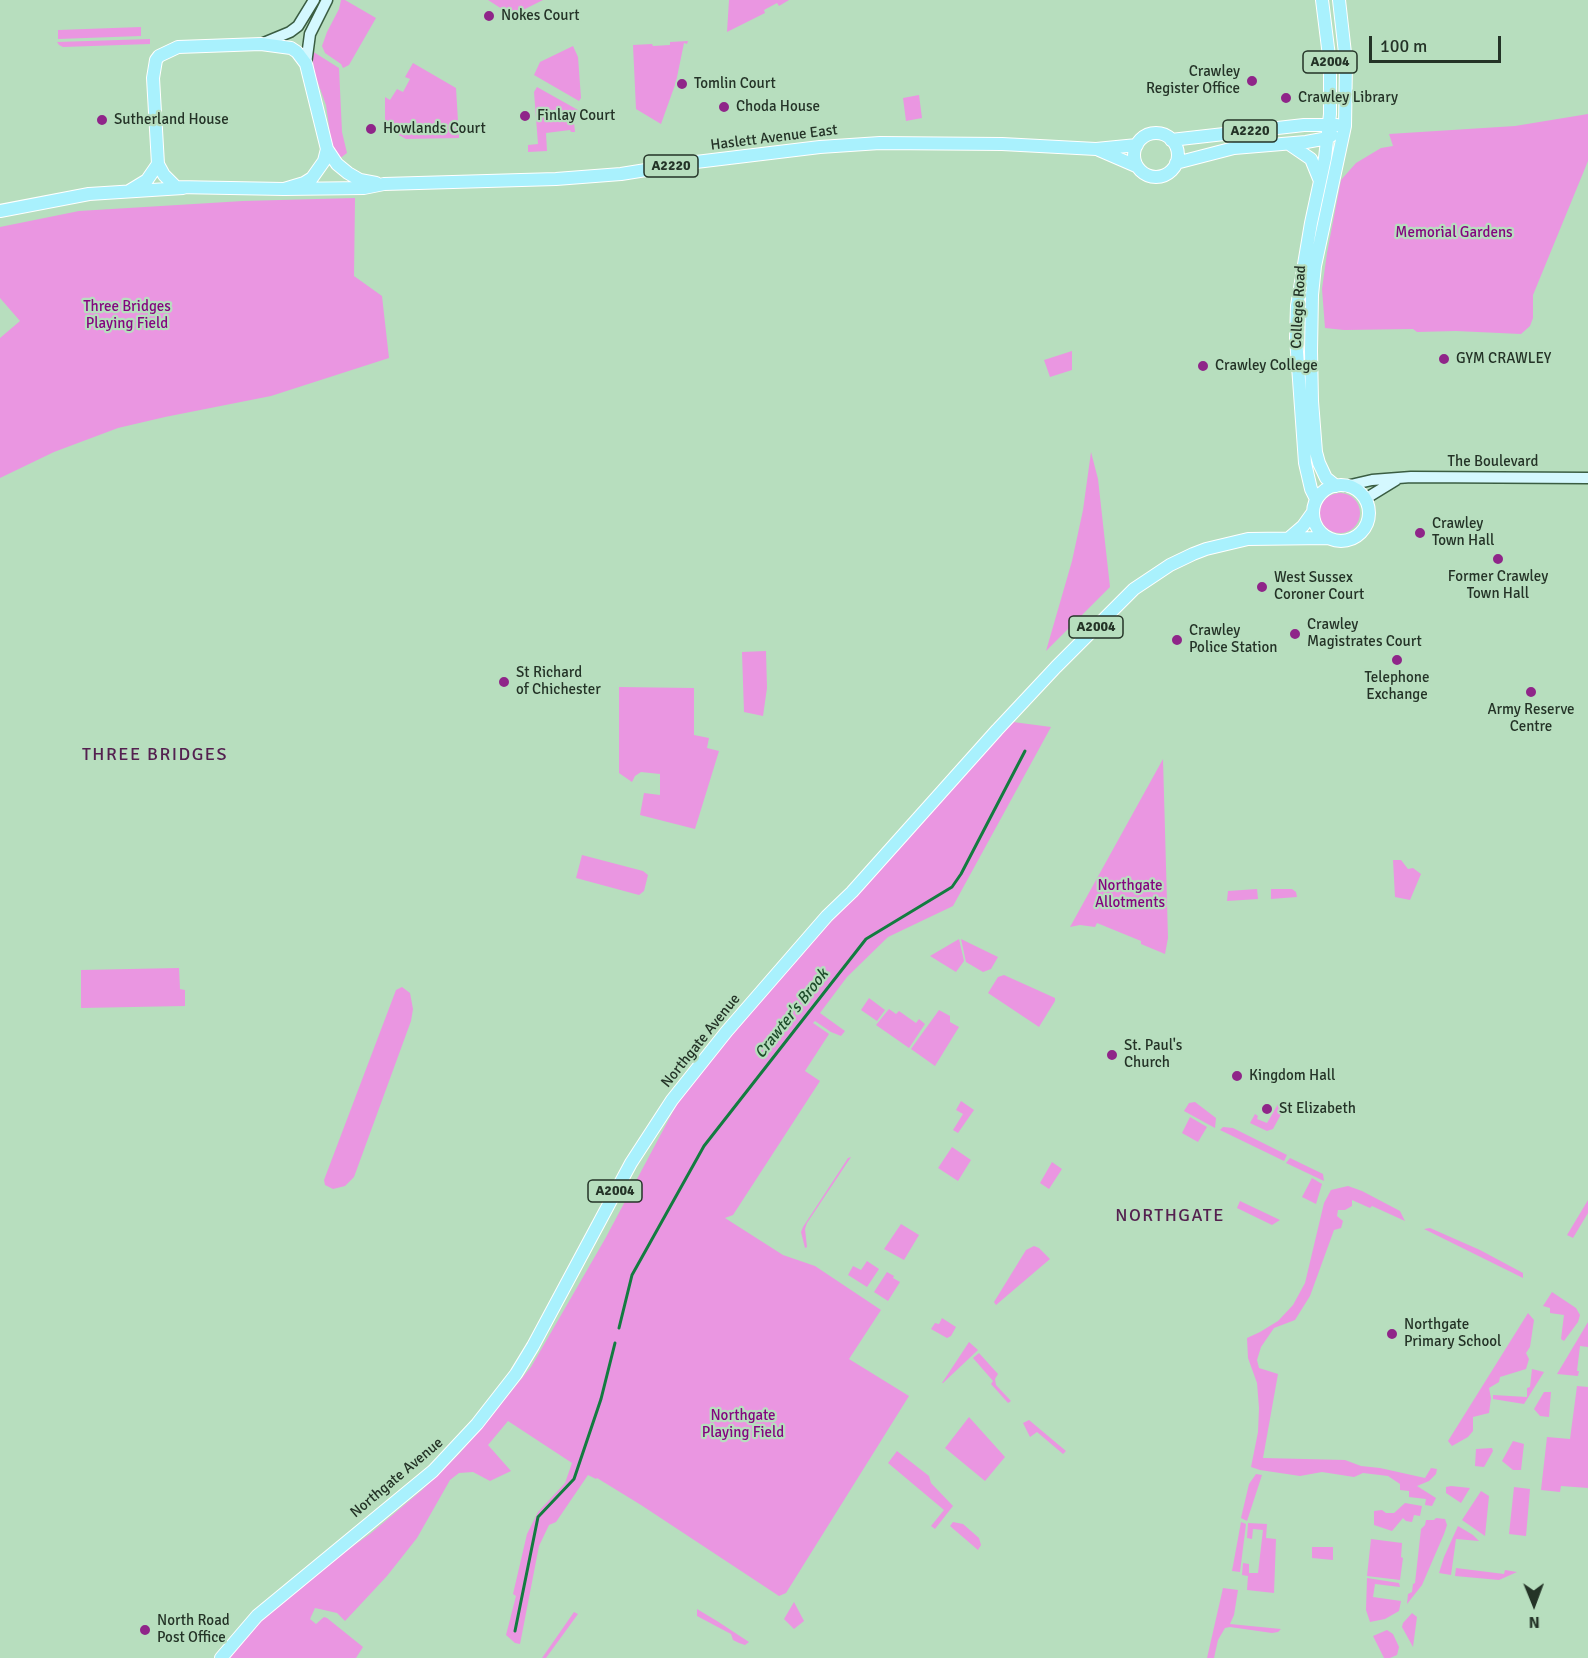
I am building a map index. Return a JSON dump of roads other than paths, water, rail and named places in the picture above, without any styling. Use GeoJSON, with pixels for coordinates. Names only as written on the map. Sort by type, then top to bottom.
{"type":"FeatureCollection","features":[{"type":"Feature","properties":{"kind":"main road","name":"A2004"},"geometry":{"type":"LineString","coordinates":[[1322,0],[1330,64],[1328,138]]}},
{"type":"Feature","properties":{"kind":"main road","name":"A2004"},"geometry":{"type":"LineString","coordinates":[[1339,0],[1346,62],[1346,126]]}},
{"type":"Feature","properties":{"kind":"main road"},"geometry":{"type":"LineString","coordinates":[[0,211],[89,194],[184,188],[284,189],[297,186],[312,178],[324,161],[327,149],[306,64],[297,52],[291,48],[261,44],[178,47],[159,56],[154,66],[153,78],[158,164],[176,187],[184,188]]}},
{"type":"Feature","properties":{"kind":"main road","name":"A2220"},"geometry":{"type":"LineString","coordinates":[[1137,145],[1148,135],[1155,134],[1166,136],[1171,140],[1311,124],[1329,124]]}},
{"type":"Feature","properties":{"kind":"main road"},"geometry":{"type":"LineString","coordinates":[[1329,124],[1346,126]]}},
{"type":"Feature","properties":{"kind":"main road","name":"A2220"},"geometry":{"type":"LineString","coordinates":[[1137,166],[1143,173],[1156,177],[1167,174],[1176,163],[1234,148],[1289,144],[1328,138],[1346,126]]}},
{"type":"Feature","properties":{"kind":"main road","name":"College Road"},"geometry":{"type":"LineString","coordinates":[[1341,486],[1326,478],[1318,464],[1312,401],[1311,322],[1315,266],[1346,126]]}},
{"type":"Feature","properties":{"kind":"main road","name":"College Road"},"geometry":{"type":"LineString","coordinates":[[1316,499],[1311,489],[1305,463],[1296,338],[1297,306],[1328,138]]}},
{"type":"Feature","properties":{"kind":"main road"},"geometry":{"type":"LineString","coordinates":[[1171,140],[1177,150],[1176,163]]}},
{"type":"Feature","properties":{"kind":"main road","name":"Haslett Avenue East"},"geometry":{"type":"LineString","coordinates":[[284,189],[364,188],[384,184],[556,179],[621,174],[696,162],[820,147],[880,143],[1002,144],[1096,149],[1137,145]]}},
{"type":"Feature","properties":{"kind":"main road"},"geometry":{"type":"LineString","coordinates":[[1289,144],[1311,159],[1320,182]]}},
{"type":"Feature","properties":{"kind":"main road"},"geometry":{"type":"LineString","coordinates":[[1137,145],[1134,155],[1137,166]]}},
{"type":"Feature","properties":{"kind":"main road","name":"Haslett Avenue East"},"geometry":{"type":"LineString","coordinates":[[327,149],[337,164],[348,173],[360,180],[384,184]]}},
{"type":"Feature","properties":{"kind":"main road","name":"Haslett Avenue East"},"geometry":{"type":"LineString","coordinates":[[1096,149],[1137,166]]}},
{"type":"Feature","properties":{"kind":"main road"},"geometry":{"type":"LineString","coordinates":[[127,192],[147,180],[158,164]]}},
{"type":"Feature","properties":{"kind":"main road"},"geometry":{"type":"LineString","coordinates":[[1289,538],[1303,526],[1312,512],[1316,499],[1328,488],[1341,486],[1360,493],[1365,499],[1369,516],[1362,532],[1346,541],[1337,541],[1328,538],[1316,527],[1312,512]]}},
{"type":"Feature","properties":{"kind":"main road","name":"Northgate Avenue"},"geometry":{"type":"LineString","coordinates":[[221,1658],[239,1635],[270,1604],[433,1471],[472,1430],[496,1401],[533,1346],[631,1163],[672,1100],[827,916],[1056,667],[1134,589],[1170,565],[1206,549],[1248,539],[1328,538]]}},
{"type":"Feature","properties":{"kind":"street"},"geometry":{"type":"LineString","coordinates":[[261,44],[290,32],[298,26],[314,0]]}},
{"type":"Feature","properties":{"kind":"street"},"geometry":{"type":"LineString","coordinates":[[306,64],[310,34],[327,0]]}},
{"type":"Feature","properties":{"kind":"street"},"geometry":{"type":"LineString","coordinates":[[1365,499],[1399,478]]}},
{"type":"Feature","properties":{"kind":"street","name":"The Boulevard"},"geometry":{"type":"LineString","coordinates":[[1341,486],[1399,478],[1588,478]]}},
{"type":"Feature","properties":{"kind":"waterway","name":"Crawter's Brook"},"geometry":{"type":"LineString","coordinates":[[619,1328],[632,1275],[704,1146],[866,939],[952,887],[1025,751]]}},
{"type":"Feature","properties":{"kind":"waterway","name":"Crawter's Brook"},"geometry":{"type":"LineString","coordinates":[[515,1631],[538,1517],[574,1479],[601,1399],[615,1343]]}},
{"type":"Feature","properties":{"kind":"place","name":"Nokes Court"},"geometry":{"type":"Point","coordinates":[489,16]}},
{"type":"Feature","properties":{"kind":"place","name":"Crawley Register Office"},"geometry":{"type":"Point","coordinates":[1252,81]}},
{"type":"Feature","properties":{"kind":"place","name":"Tomlin Court"},"geometry":{"type":"Point","coordinates":[682,84]}},
{"type":"Feature","properties":{"kind":"place","name":"Crawley Library"},"geometry":{"type":"Point","coordinates":[1286,98]}},
{"type":"Feature","properties":{"kind":"place","name":"Choda House"},"geometry":{"type":"Point","coordinates":[724,107]}},
{"type":"Feature","properties":{"kind":"place","name":"Finlay Court"},"geometry":{"type":"Point","coordinates":[525,116]}},
{"type":"Feature","properties":{"kind":"place","name":"Sutherland House"},"geometry":{"type":"Point","coordinates":[102,120]}},
{"type":"Feature","properties":{"kind":"place","name":"Howlands Court"},"geometry":{"type":"Point","coordinates":[371,129]}},
{"type":"Feature","properties":{"kind":"place","name":"GYM CRAWLEY"},"geometry":{"type":"Point","coordinates":[1444,359]}},
{"type":"Feature","properties":{"kind":"place","name":"Crawley College"},"geometry":{"type":"Point","coordinates":[1203,366]}},
{"type":"Feature","properties":{"kind":"place","name":"Crawley Town Hall"},"geometry":{"type":"Point","coordinates":[1420,533]}},
{"type":"Feature","properties":{"kind":"place","name":"Former Crawley Town Hall"},"geometry":{"type":"Point","coordinates":[1498,559]}},
{"type":"Feature","properties":{"kind":"place","name":"West Sussex Coroner Court"},"geometry":{"type":"Point","coordinates":[1262,587]}},
{"type":"Feature","properties":{"kind":"place","name":"Crawley Magistrates Court"},"geometry":{"type":"Point","coordinates":[1295,634]}},
{"type":"Feature","properties":{"kind":"place","name":"Crawley Police Station"},"geometry":{"type":"Point","coordinates":[1177,640]}},
{"type":"Feature","properties":{"kind":"place","name":"Telephone Exchange"},"geometry":{"type":"Point","coordinates":[1397,660]}},
{"type":"Feature","properties":{"kind":"place","name":"St Richard of Chichester"},"geometry":{"type":"Point","coordinates":[504,682]}},
{"type":"Feature","properties":{"kind":"place","name":"Army Reserve Centre"},"geometry":{"type":"Point","coordinates":[1531,692]}},
{"type":"Feature","properties":{"kind":"place","name":"St. Paul's Church"},"geometry":{"type":"Point","coordinates":[1112,1055]}},
{"type":"Feature","properties":{"kind":"place","name":"Kingdom Hall"},"geometry":{"type":"Point","coordinates":[1237,1076]}},
{"type":"Feature","properties":{"kind":"place","name":"St Elizabeth"},"geometry":{"type":"Point","coordinates":[1267,1109]}},
{"type":"Feature","properties":{"kind":"place","name":"Northgate Primary School"},"geometry":{"type":"Point","coordinates":[1392,1334]}},
{"type":"Feature","properties":{"kind":"place","name":"North Road Post Office"},"geometry":{"type":"Point","coordinates":[145,1630]}},
{"type":"Feature","properties":{"kind":"district","name":"THREE BRIDGES"},"geometry":{"type":"Point","coordinates":[155,755]}},
{"type":"Feature","properties":{"kind":"district","name":"NORTHGATE"},"geometry":{"type":"Point","coordinates":[1170,1216]}},
{"type":"Feature","properties":{"kind":"park label","name":"Memorial Gardens"},"geometry":{"type":"Point","coordinates":[1454,233]}},
{"type":"Feature","properties":{"kind":"park label","name":"Three Bridges Playing Field"},"geometry":{"type":"Point","coordinates":[127,316]}},
{"type":"Feature","properties":{"kind":"park label","name":"Northgate Allotments"},"geometry":{"type":"Point","coordinates":[1130,894]}},
{"type":"Feature","properties":{"kind":"park label","name":"Northgate Playing Field"},"geometry":{"type":"Point","coordinates":[743,1424]}}]}
